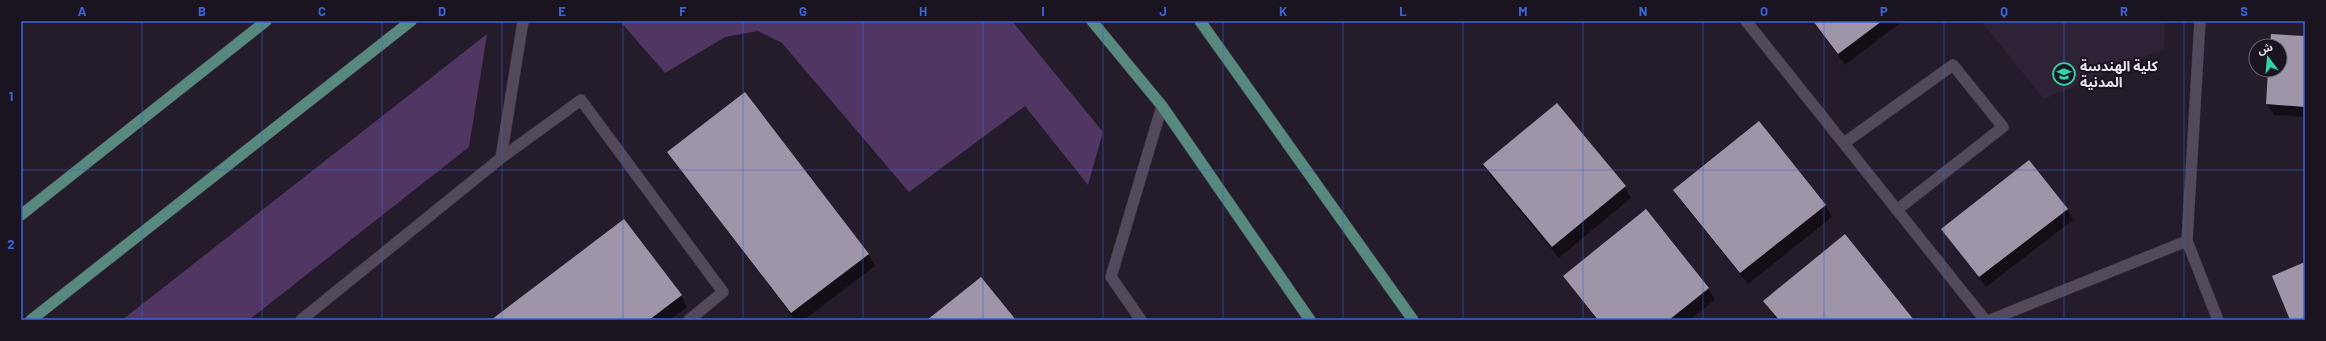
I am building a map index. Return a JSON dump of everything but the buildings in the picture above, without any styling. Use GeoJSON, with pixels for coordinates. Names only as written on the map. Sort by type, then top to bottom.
{"type":"FeatureCollection","features":[{"type":"Feature","properties":{"kind":"main road"},"geometry":{"type":"LineString","coordinates":[[21,215],[266,21]]}},
{"type":"Feature","properties":{"kind":"main road"},"geometry":{"type":"LineString","coordinates":[[31,320],[411,21]]}},
{"type":"Feature","properties":{"kind":"main road"},"geometry":{"type":"LineString","coordinates":[[1092,21],[1162,106],[1310,320]]}},
{"type":"Feature","properties":{"kind":"main road"},"geometry":{"type":"LineString","coordinates":[[1200,21],[1413,320]]}},
{"type":"Feature","properties":{"kind":"street"},"geometry":{"type":"LineString","coordinates":[[501,158],[523,21]]}},
{"type":"Feature","properties":{"kind":"street"},"geometry":{"type":"LineString","coordinates":[[1746,21],[1898,209],[1985,320]]}},
{"type":"Feature","properties":{"kind":"street"},"geometry":{"type":"LineString","coordinates":[[2200,21],[2187,241],[2218,320]]}},
{"type":"Feature","properties":{"kind":"street"},"geometry":{"type":"LineString","coordinates":[[1844,143],[1953,65],[2003,128],[1898,209]]}},
{"type":"Feature","properties":{"kind":"street"},"geometry":{"type":"LineString","coordinates":[[302,320],[501,158],[581,100],[723,292],[689,320]]}},
{"type":"Feature","properties":{"kind":"street"},"geometry":{"type":"LineString","coordinates":[[1141,320],[1111,277],[1162,106]]}},
{"type":"Feature","properties":{"kind":"street"},"geometry":{"type":"LineString","coordinates":[[1990,320],[2187,241]]}},
{"type":"Feature","properties":{"kind":"shaded area"},"geometry":{"type":"Polygon","coordinates":[[[620,21],[1012,21],[1103,132],[1088,185],[1025,106],[909,192],[782,43],[758,31],[725,37],[665,73],[620,21]]]}},
{"type":"Feature","properties":{"kind":"shaded area","name":"كلية الهندسة المدنية"},"geometry":{"type":"Polygon","coordinates":[[[1981,21],[2165,21],[2164,49],[2044,99],[1981,21]]]}},
{"type":"Feature","properties":{"kind":"shaded area"},"geometry":{"type":"Polygon","coordinates":[[[487,34],[469,147],[249,320],[122,320],[487,34]]]}},
{"type":"Feature","properties":{"kind":"place","name":"كلية الهندسة المدنية"},"geometry":{"type":"Point","coordinates":[2064,74]}}]}
